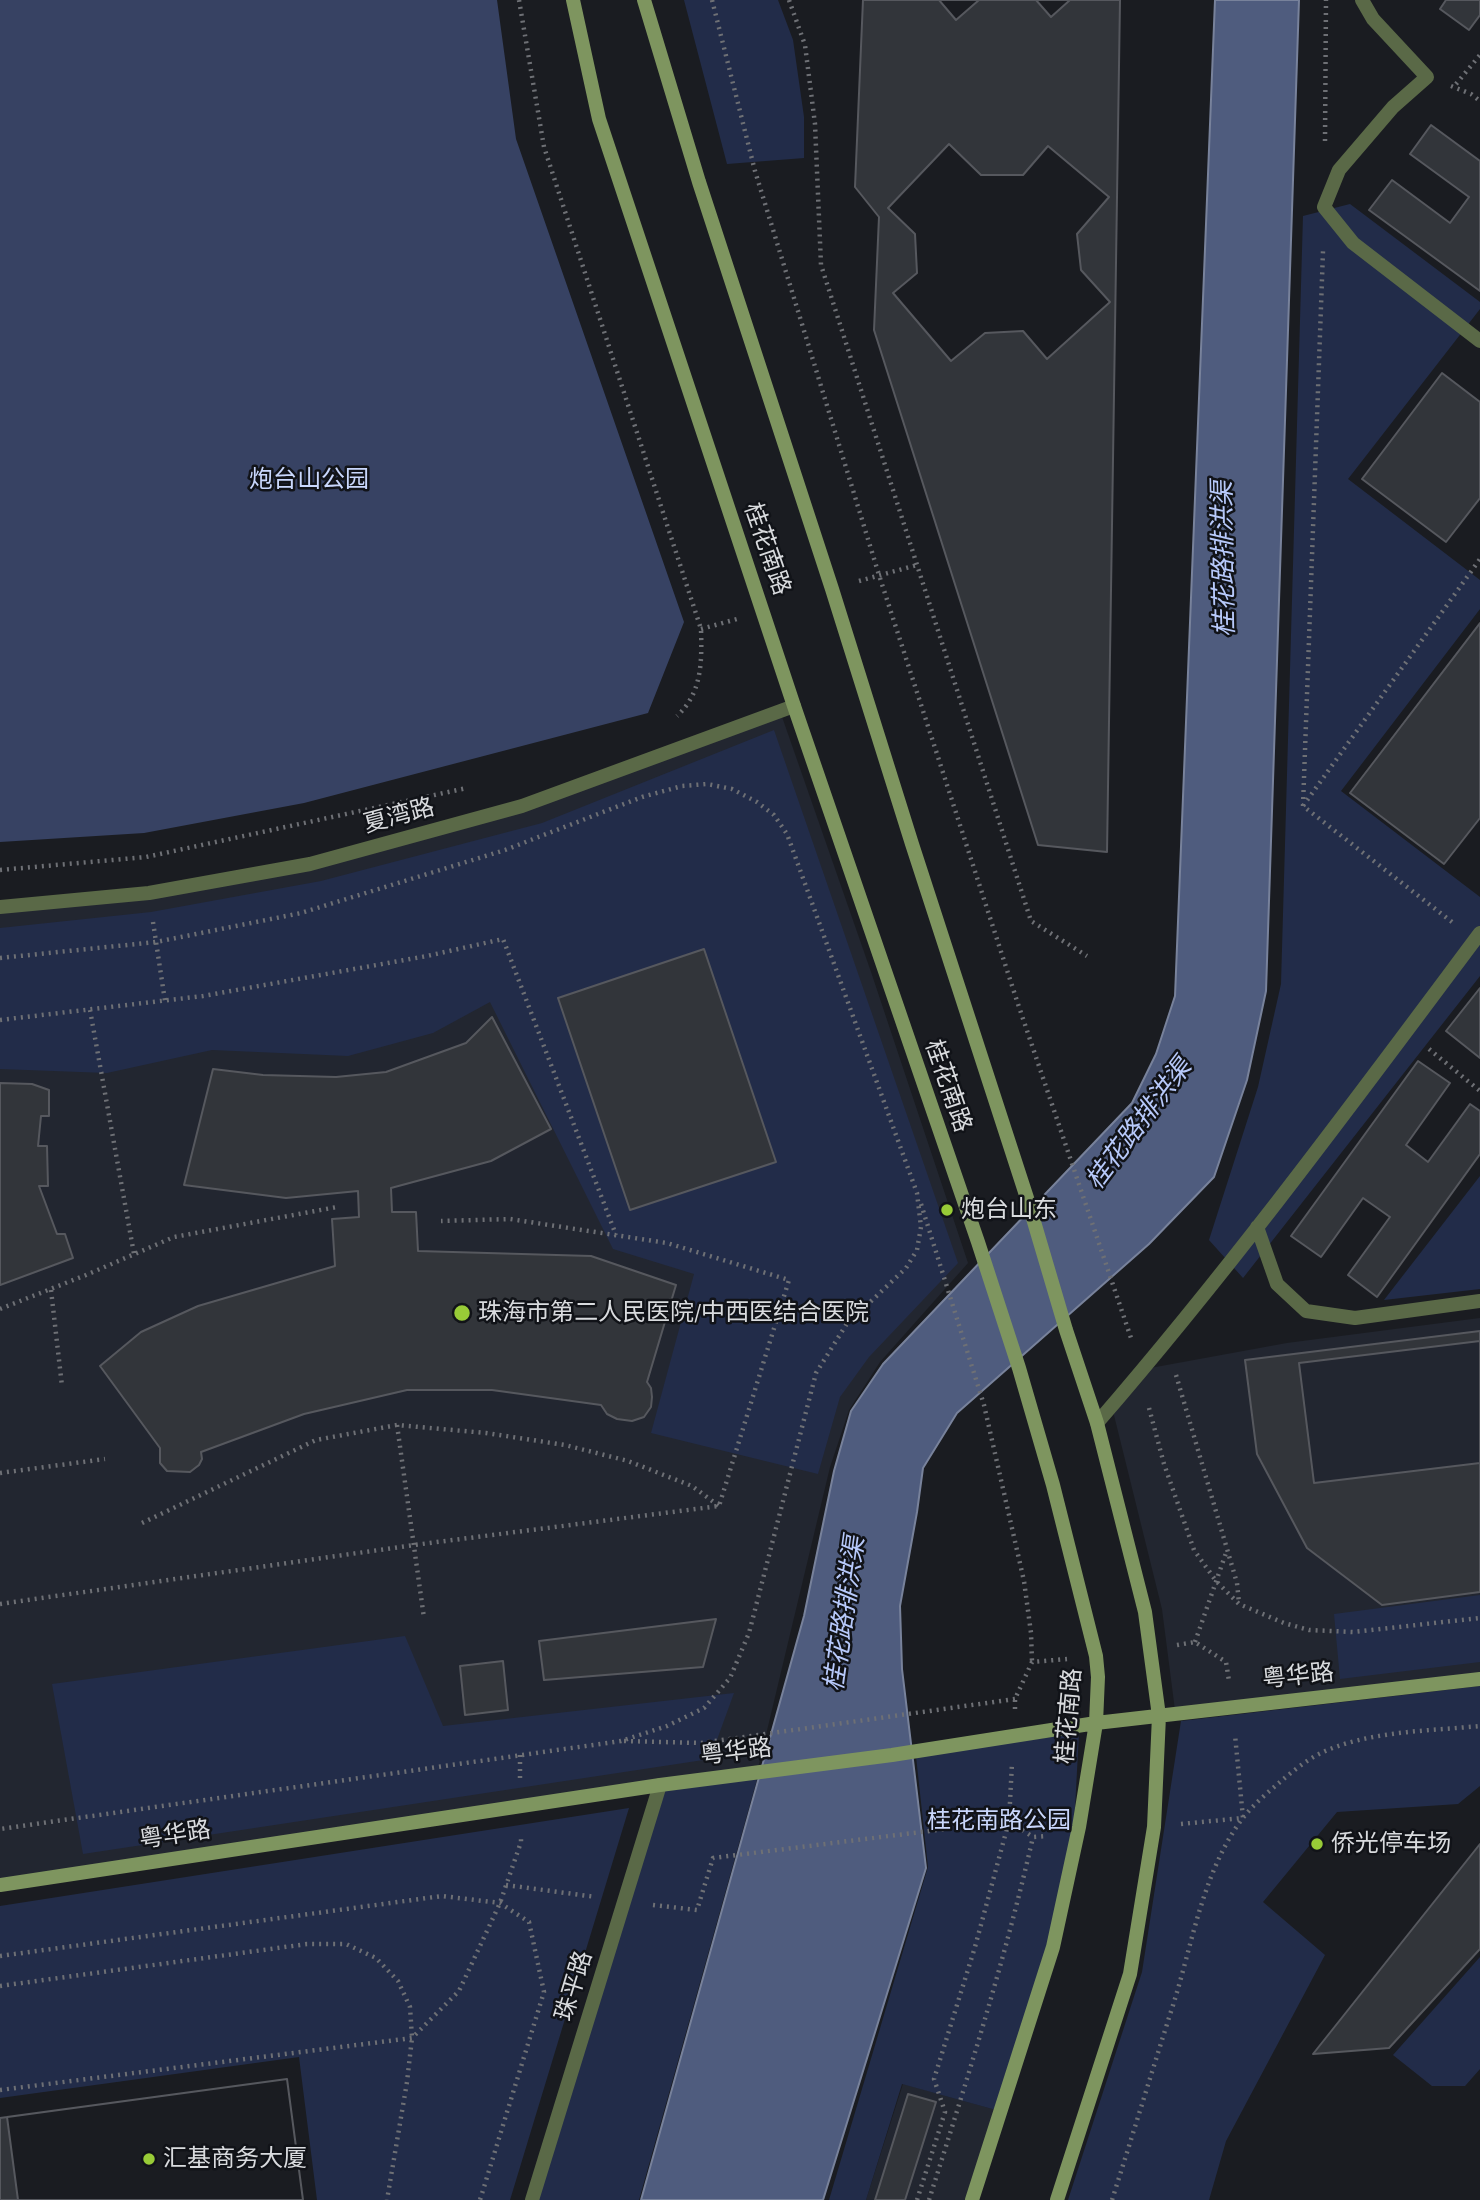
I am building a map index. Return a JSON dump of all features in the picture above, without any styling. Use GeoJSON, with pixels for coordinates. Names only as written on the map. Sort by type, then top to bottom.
{"type":"FeatureCollection","features":[{"type":"Feature","properties":{"kind":"main road","name":"桂花南路"},"geometry":{"type":"LineString","coordinates":[[573,0],[599,119],[794,706],[978,1242],[1018,1368],[1053,1485],[1096,1656],[1096,1723],[1079,1827],[1053,1947],[972,2200]]}},
{"type":"Feature","properties":{"kind":"main road","name":"桂花南路"},"geometry":{"type":"LineString","coordinates":[[645,0],[699,183],[832,589],[1097,1423],[1145,1612],[1159,1716],[1154,1827],[1130,1974],[1058,2200]]}},
{"type":"Feature","properties":{"kind":"main road","name":"粤华路"},"geometry":{"type":"LineString","coordinates":[[0,1885],[660,1785],[892,1755],[1096,1723],[1480,1679]]}},
{"type":"Feature","properties":{"kind":"street"},"geometry":{"type":"LineString","coordinates":[[1362,0],[1373,19],[1427,76],[1393,107],[1339,170],[1324,207],[1353,243],[1480,341]]}},
{"type":"Feature","properties":{"kind":"street","name":"夏湾路"},"geometry":{"type":"LineString","coordinates":[[0,907],[149,893],[310,864],[522,806],[794,706]]}},
{"type":"Feature","properties":{"kind":"street"},"geometry":{"type":"LineString","coordinates":[[1097,1423],[1311,1160],[1477,936]]}},
{"type":"Feature","properties":{"kind":"street"},"geometry":{"type":"LineString","coordinates":[[1257,1227],[1277,1284],[1306,1311],[1355,1318],[1480,1301]]}},
{"type":"Feature","properties":{"kind":"street","name":"珠平路"},"geometry":{"type":"LineString","coordinates":[[532,2200],[660,1785]]}},
{"type":"Feature","properties":{"kind":"path"},"geometry":{"type":"LineString","coordinates":[[519,0],[544,147],[701,629],[699,683],[687,707],[671,721]]}},
{"type":"Feature","properties":{"kind":"path"},"geometry":{"type":"LineString","coordinates":[[712,0],[755,170],[879,575],[1017,1001],[1128,1327],[1164,1464],[1194,1550],[1216,1581],[1239,1604],[1284,1623],[1309,1630],[1353,1632],[1480,1618]]}},
{"type":"Feature","properties":{"kind":"path"},"geometry":{"type":"LineString","coordinates":[[789,0],[805,45],[816,124],[821,265],[825,278],[1031,921],[1087,956]]}},
{"type":"Feature","properties":{"kind":"path"},"geometry":{"type":"LineString","coordinates":[[1325,152],[1326,0]]}},
{"type":"Feature","properties":{"kind":"path"},"geometry":{"type":"LineString","coordinates":[[1454,87],[1480,55]]}},
{"type":"Feature","properties":{"kind":"path"},"geometry":{"type":"LineString","coordinates":[[1303,806],[1324,207]]}},
{"type":"Feature","properties":{"kind":"path"},"geometry":{"type":"LineString","coordinates":[[1303,806],[1480,559]]}},
{"type":"Feature","properties":{"kind":"path"},"geometry":{"type":"LineString","coordinates":[[0,958],[156,942],[301,913],[505,850],[642,797],[682,786],[707,784],[732,789],[757,802],[774,815],[787,834],[917,1193],[984,1405],[1024,1581],[1032,1662]]}},
{"type":"Feature","properties":{"kind":"path"},"geometry":{"type":"LineString","coordinates":[[0,870],[146,857],[468,788]]}},
{"type":"Feature","properties":{"kind":"path"},"geometry":{"type":"LineString","coordinates":[[1303,806],[1477,936]]}},
{"type":"Feature","properties":{"kind":"path"},"geometry":{"type":"LineString","coordinates":[[149,893],[165,1001]]}},
{"type":"Feature","properties":{"kind":"path"},"geometry":{"type":"LineString","coordinates":[[0,1020],[203,996],[503,939],[616,1235]]}},
{"type":"Feature","properties":{"kind":"path"},"geometry":{"type":"LineString","coordinates":[[90,1010],[134,1254]]}},
{"type":"Feature","properties":{"kind":"path"},"geometry":{"type":"LineString","coordinates":[[1407,1030],[1480,1091]]}},
{"type":"Feature","properties":{"kind":"path"},"geometry":{"type":"LineString","coordinates":[[621,1741],[667,1726],[704,1708],[730,1678],[750,1633],[816,1373],[846,1325],[906,1268],[917,1250],[921,1227],[917,1193]]}},
{"type":"Feature","properties":{"kind":"path"},"geometry":{"type":"LineString","coordinates":[[0,1309],[174,1237],[337,1207]]}},
{"type":"Feature","properties":{"kind":"path"},"geometry":{"type":"LineString","coordinates":[[441,1221],[510,1219],[667,1243],[789,1280],[719,1506]]}},
{"type":"Feature","properties":{"kind":"path"},"geometry":{"type":"LineString","coordinates":[[51,1290],[62,1386]]}},
{"type":"Feature","properties":{"kind":"path"},"geometry":{"type":"LineString","coordinates":[[1166,1341],[1228,1548],[1239,1604]]}},
{"type":"Feature","properties":{"kind":"path"},"geometry":{"type":"LineString","coordinates":[[142,1523],[316,1440],[397,1425],[486,1433],[565,1445],[628,1461],[692,1486],[719,1506]]}},
{"type":"Feature","properties":{"kind":"path"},"geometry":{"type":"LineString","coordinates":[[397,1425],[424,1618]]}},
{"type":"Feature","properties":{"kind":"path"},"geometry":{"type":"LineString","coordinates":[[0,1473],[105,1459]]}},
{"type":"Feature","properties":{"kind":"path"},"geometry":{"type":"LineString","coordinates":[[0,1604],[414,1545],[719,1506]]}},
{"type":"Feature","properties":{"kind":"path"},"geometry":{"type":"LineString","coordinates":[[1195,1642],[1228,1548]]}},
{"type":"Feature","properties":{"kind":"path"},"geometry":{"type":"LineString","coordinates":[[0,1829],[621,1741],[701,1743],[1015,1699],[1009,1821],[975,1947],[934,2080],[945,2112],[918,2198],[929,2200],[984,2026],[1013,1923],[1033,1837]]}},
{"type":"Feature","properties":{"kind":"path"},"geometry":{"type":"LineString","coordinates":[[1112,2200],[1179,1987],[1205,1892],[1226,1845],[1243,1818],[1268,1792],[1318,1754],[1351,1742],[1379,1736],[1480,1726]]}},
{"type":"Feature","properties":{"kind":"path"},"geometry":{"type":"LineString","coordinates":[[0,2090],[412,2038],[459,1991],[500,1903],[521,1842],[520,1755]]}},
{"type":"Feature","properties":{"kind":"path"},"geometry":{"type":"LineString","coordinates":[[713,1858],[1009,1821]]}},
{"type":"Feature","properties":{"kind":"path"},"geometry":{"type":"LineString","coordinates":[[0,1955],[442,1896],[500,1903],[529,1922],[544,1992],[480,2200]]}},
{"type":"Feature","properties":{"kind":"path"},"geometry":{"type":"LineString","coordinates":[[0,1986],[307,1944],[346,1944],[376,1958],[398,1981],[411,2007],[412,2038],[407,2082],[387,2200]]}},
{"type":"Feature","properties":{"kind":"shaded area","name":"珠海市第二人民医院/中西医结合医院"},"geometry":{"type":"Polygon","coordinates":[[[781,714],[968,1263],[880,1362],[849,1410],[830,1467],[758,1768],[0,1883],[0,912],[312,869],[781,714]]]}},
{"type":"Feature","properties":{"kind":"shaded area"},"geometry":{"type":"Polygon","coordinates":[[[1480,1318],[1480,1675],[1175,1710],[1162,1609],[1113,1411],[1145,1369],[1287,1343],[1480,1318]]]}},
{"type":"Feature","properties":{"kind":"shaded area"},"geometry":{"type":"Polygon","coordinates":[[[903,2084],[1000,2111],[972,2200],[866,2200],[903,2084]]]}},
{"type":"Feature","properties":{"kind":"green space","name":"炮台山公园"},"geometry":{"type":"Polygon","coordinates":[[[0,0],[497,0],[516,139],[684,622],[648,713],[304,803],[144,833],[0,842],[0,0]]]}},
{"type":"Feature","properties":{"kind":"green space"},"geometry":{"type":"Polygon","coordinates":[[[684,0],[778,0],[793,40],[804,117],[804,158],[727,164],[684,0]]]}},
{"type":"Feature","properties":{"kind":"green space"},"geometry":{"type":"Polygon","coordinates":[[[1350,204],[1480,302],[1480,309],[1348,479],[1480,580],[1480,609],[1341,791],[1480,897],[1480,976],[1243,1278],[1209,1240],[1258,1087],[1281,984],[1303,216],[1350,204]]]}},
{"type":"Feature","properties":{"kind":"green space"},"geometry":{"type":"Polygon","coordinates":[[[774,730],[958,1263],[869,1357],[840,1397],[818,1474],[651,1433],[694,1274],[613,1249],[490,1002],[433,1033],[348,1056],[212,1050],[107,1073],[0,1069],[0,928],[151,912],[321,881],[542,823],[774,730]]]}},
{"type":"Feature","properties":{"kind":"green space"},"geometry":{"type":"Polygon","coordinates":[[[1480,1176],[1480,1289],[1384,1300],[1480,1176]]]}},
{"type":"Feature","properties":{"kind":"green space"},"geometry":{"type":"Polygon","coordinates":[[[1480,1595],[1480,1662],[1340,1679],[1334,1614],[1480,1595]]]}},
{"type":"Feature","properties":{"kind":"green space"},"geometry":{"type":"Polygon","coordinates":[[[405,1636],[443,1726],[734,1693],[710,1759],[83,1854],[52,1684],[405,1636]]]}},
{"type":"Feature","properties":{"kind":"green space"},"geometry":{"type":"Polygon","coordinates":[[[1480,1686],[1480,1786],[1458,1804],[1337,1812],[1263,1902],[1325,1955],[1226,2141],[1209,2200],[1068,2200],[1142,1972],[1181,1721],[1480,1686]]]}},
{"type":"Feature","properties":{"kind":"green space","name":"桂花南路公园"},"geometry":{"type":"Polygon","coordinates":[[[1079,1733],[1074,1827],[1049,1947],[996,2110],[902,2084],[866,2200],[829,2200],[928,1867],[916,1756],[1079,1733]]]}},
{"type":"Feature","properties":{"kind":"green space"},"geometry":{"type":"Polygon","coordinates":[[[758,1776],[639,2200],[535,2200],[661,1788],[758,1776]]]}},
{"type":"Feature","properties":{"kind":"green space"},"geometry":{"type":"Polygon","coordinates":[[[629,1808],[510,2200],[317,2200],[299,2057],[0,2098],[0,1906],[629,1808]]]}},
{"type":"Feature","properties":{"kind":"green space"},"geometry":{"type":"Polygon","coordinates":[[[1480,1957],[1480,2069],[1465,2086],[1432,2086],[1393,2055],[1480,1957]]]}},
{"type":"Feature","properties":{"kind":"water","name":"桂花路排洪渠"},"geometry":{"type":"Polygon","coordinates":[[[1215,0],[1299,0],[1266,991],[1247,1080],[1214,1177],[1149,1244],[957,1413],[923,1468],[900,1606],[902,1669],[926,1868],[823,2200],[641,2200],[804,1616],[834,1471],[851,1411],[883,1364],[1132,1103],[1156,1054],[1175,996],[1215,0]]]}},
{"type":"Feature","properties":{"kind":"building"},"geometry":{"type":"Polygon","coordinates":[[[863,0],[1120,0],[1107,852],[1038,845],[874,330],[879,217],[855,187],[863,0]]]}},
{"type":"Feature","properties":{"kind":"building"},"geometry":{"type":"Polygon","coordinates":[[[939,0],[979,0],[956,20],[939,0]]]}},
{"type":"Feature","properties":{"kind":"building"},"geometry":{"type":"Polygon","coordinates":[[[1036,0],[1070,0],[1051,17],[1036,0]]]}},
{"type":"Feature","properties":{"kind":"building"},"geometry":{"type":"Polygon","coordinates":[[[1446,0],[1480,0],[1480,15],[1469,30],[1440,9],[1446,0]]]}},
{"type":"Feature","properties":{"kind":"building"},"geometry":{"type":"Polygon","coordinates":[[[1431,125],[1480,161],[1480,291],[1369,210],[1392,180],[1450,223],[1469,197],[1410,154],[1431,125]]]}},
{"type":"Feature","properties":{"kind":"building"},"geometry":{"type":"Polygon","coordinates":[[[949,144],[981,175],[1023,175],[1048,146],[1109,197],[1077,234],[1081,270],[1110,302],[1047,359],[1023,331],[985,333],[951,361],[893,293],[917,273],[915,234],[888,208],[949,144]]]}},
{"type":"Feature","properties":{"kind":"building"},"geometry":{"type":"Polygon","coordinates":[[[1442,373],[1480,402],[1480,498],[1446,542],[1362,479],[1442,373]]]}},
{"type":"Feature","properties":{"kind":"building"},"geometry":{"type":"Polygon","coordinates":[[[1480,623],[1480,818],[1444,864],[1350,793],[1480,623]]]}},
{"type":"Feature","properties":{"kind":"building"},"geometry":{"type":"Polygon","coordinates":[[[704,949],[776,1162],[630,1210],[558,998],[704,949]]]}},
{"type":"Feature","properties":{"kind":"building"},"geometry":{"type":"Polygon","coordinates":[[[1480,988],[1480,1058],[1446,1031],[1480,988]]]}},
{"type":"Feature","properties":{"kind":"building"},"geometry":{"type":"Polygon","coordinates":[[[492,1017],[551,1129],[491,1161],[391,1188],[392,1212],[416,1212],[418,1251],[591,1256],[676,1285],[647,1382],[652,1397],[651,1407],[644,1417],[632,1421],[617,1419],[607,1414],[601,1405],[492,1390],[407,1390],[304,1414],[201,1452],[199,1465],[190,1472],[167,1471],[160,1463],[160,1448],[100,1366],[141,1332],[198,1306],[335,1266],[332,1219],[359,1217],[358,1191],[286,1198],[184,1185],[213,1069],[263,1075],[336,1077],[386,1072],[466,1043],[492,1017]]]}},
{"type":"Feature","properties":{"kind":"building"},"geometry":{"type":"Polygon","coordinates":[[[1418,1061],[1450,1083],[1406,1145],[1428,1162],[1470,1104],[1480,1111],[1480,1154],[1377,1297],[1348,1275],[1390,1217],[1363,1198],[1321,1257],[1291,1236],[1418,1061]]]}},
{"type":"Feature","properties":{"kind":"building"},"geometry":{"type":"Polygon","coordinates":[[[0,1083],[32,1084],[49,1090],[49,1116],[41,1116],[38,1146],[47,1146],[48,1186],[39,1186],[57,1234],[65,1234],[73,1258],[0,1285],[0,1083]]]}},
{"type":"Feature","properties":{"kind":"building"},"geometry":{"type":"Polygon","coordinates":[[[1480,1331],[1480,1592],[1382,1605],[1307,1548],[1257,1454],[1245,1360],[1480,1331]]]}},
{"type":"Feature","properties":{"kind":"building"},"geometry":{"type":"Polygon","coordinates":[[[1480,1341],[1480,1463],[1314,1483],[1299,1363],[1480,1341]]]}},
{"type":"Feature","properties":{"kind":"building"},"geometry":{"type":"Polygon","coordinates":[[[716,1619],[703,1667],[544,1680],[539,1641],[716,1619]]]}},
{"type":"Feature","properties":{"kind":"building"},"geometry":{"type":"Polygon","coordinates":[[[503,1661],[508,1710],[465,1715],[460,1666],[503,1661]]]}},
{"type":"Feature","properties":{"kind":"building"},"geometry":{"type":"Polygon","coordinates":[[[1480,1844],[1480,1949],[1389,2048],[1313,2054],[1480,1844]]]}},
{"type":"Feature","properties":{"kind":"building","name":"汇基商务大厦"},"geometry":{"type":"Polygon","coordinates":[[[287,2079],[303,2200],[18,2200],[7,2117],[287,2079]]]}},
{"type":"Feature","properties":{"kind":"building","name":"汇基商务大厦"},"geometry":{"type":"Polygon","coordinates":[[[287,2079],[303,2200],[0,2200],[0,2118],[287,2079]]]}},
{"type":"Feature","properties":{"kind":"building"},"geometry":{"type":"Polygon","coordinates":[[[908,2094],[936,2102],[905,2200],[875,2200],[908,2094]]]}},
{"type":"Feature","properties":{"kind":"place","name":"炮台山东"},"geometry":{"type":"Point","coordinates":[947,1210]}},
{"type":"Feature","properties":{"kind":"place","name":"珠海市第二人民医院/中西医结合医院"},"geometry":{"type":"Point","coordinates":[462,1313]}},
{"type":"Feature","properties":{"kind":"place","name":"侨光停车场"},"geometry":{"type":"Point","coordinates":[1317,1844]}},
{"type":"Feature","properties":{"kind":"place","name":"汇基商务大厦"},"geometry":{"type":"Point","coordinates":[149,2159]}}]}
